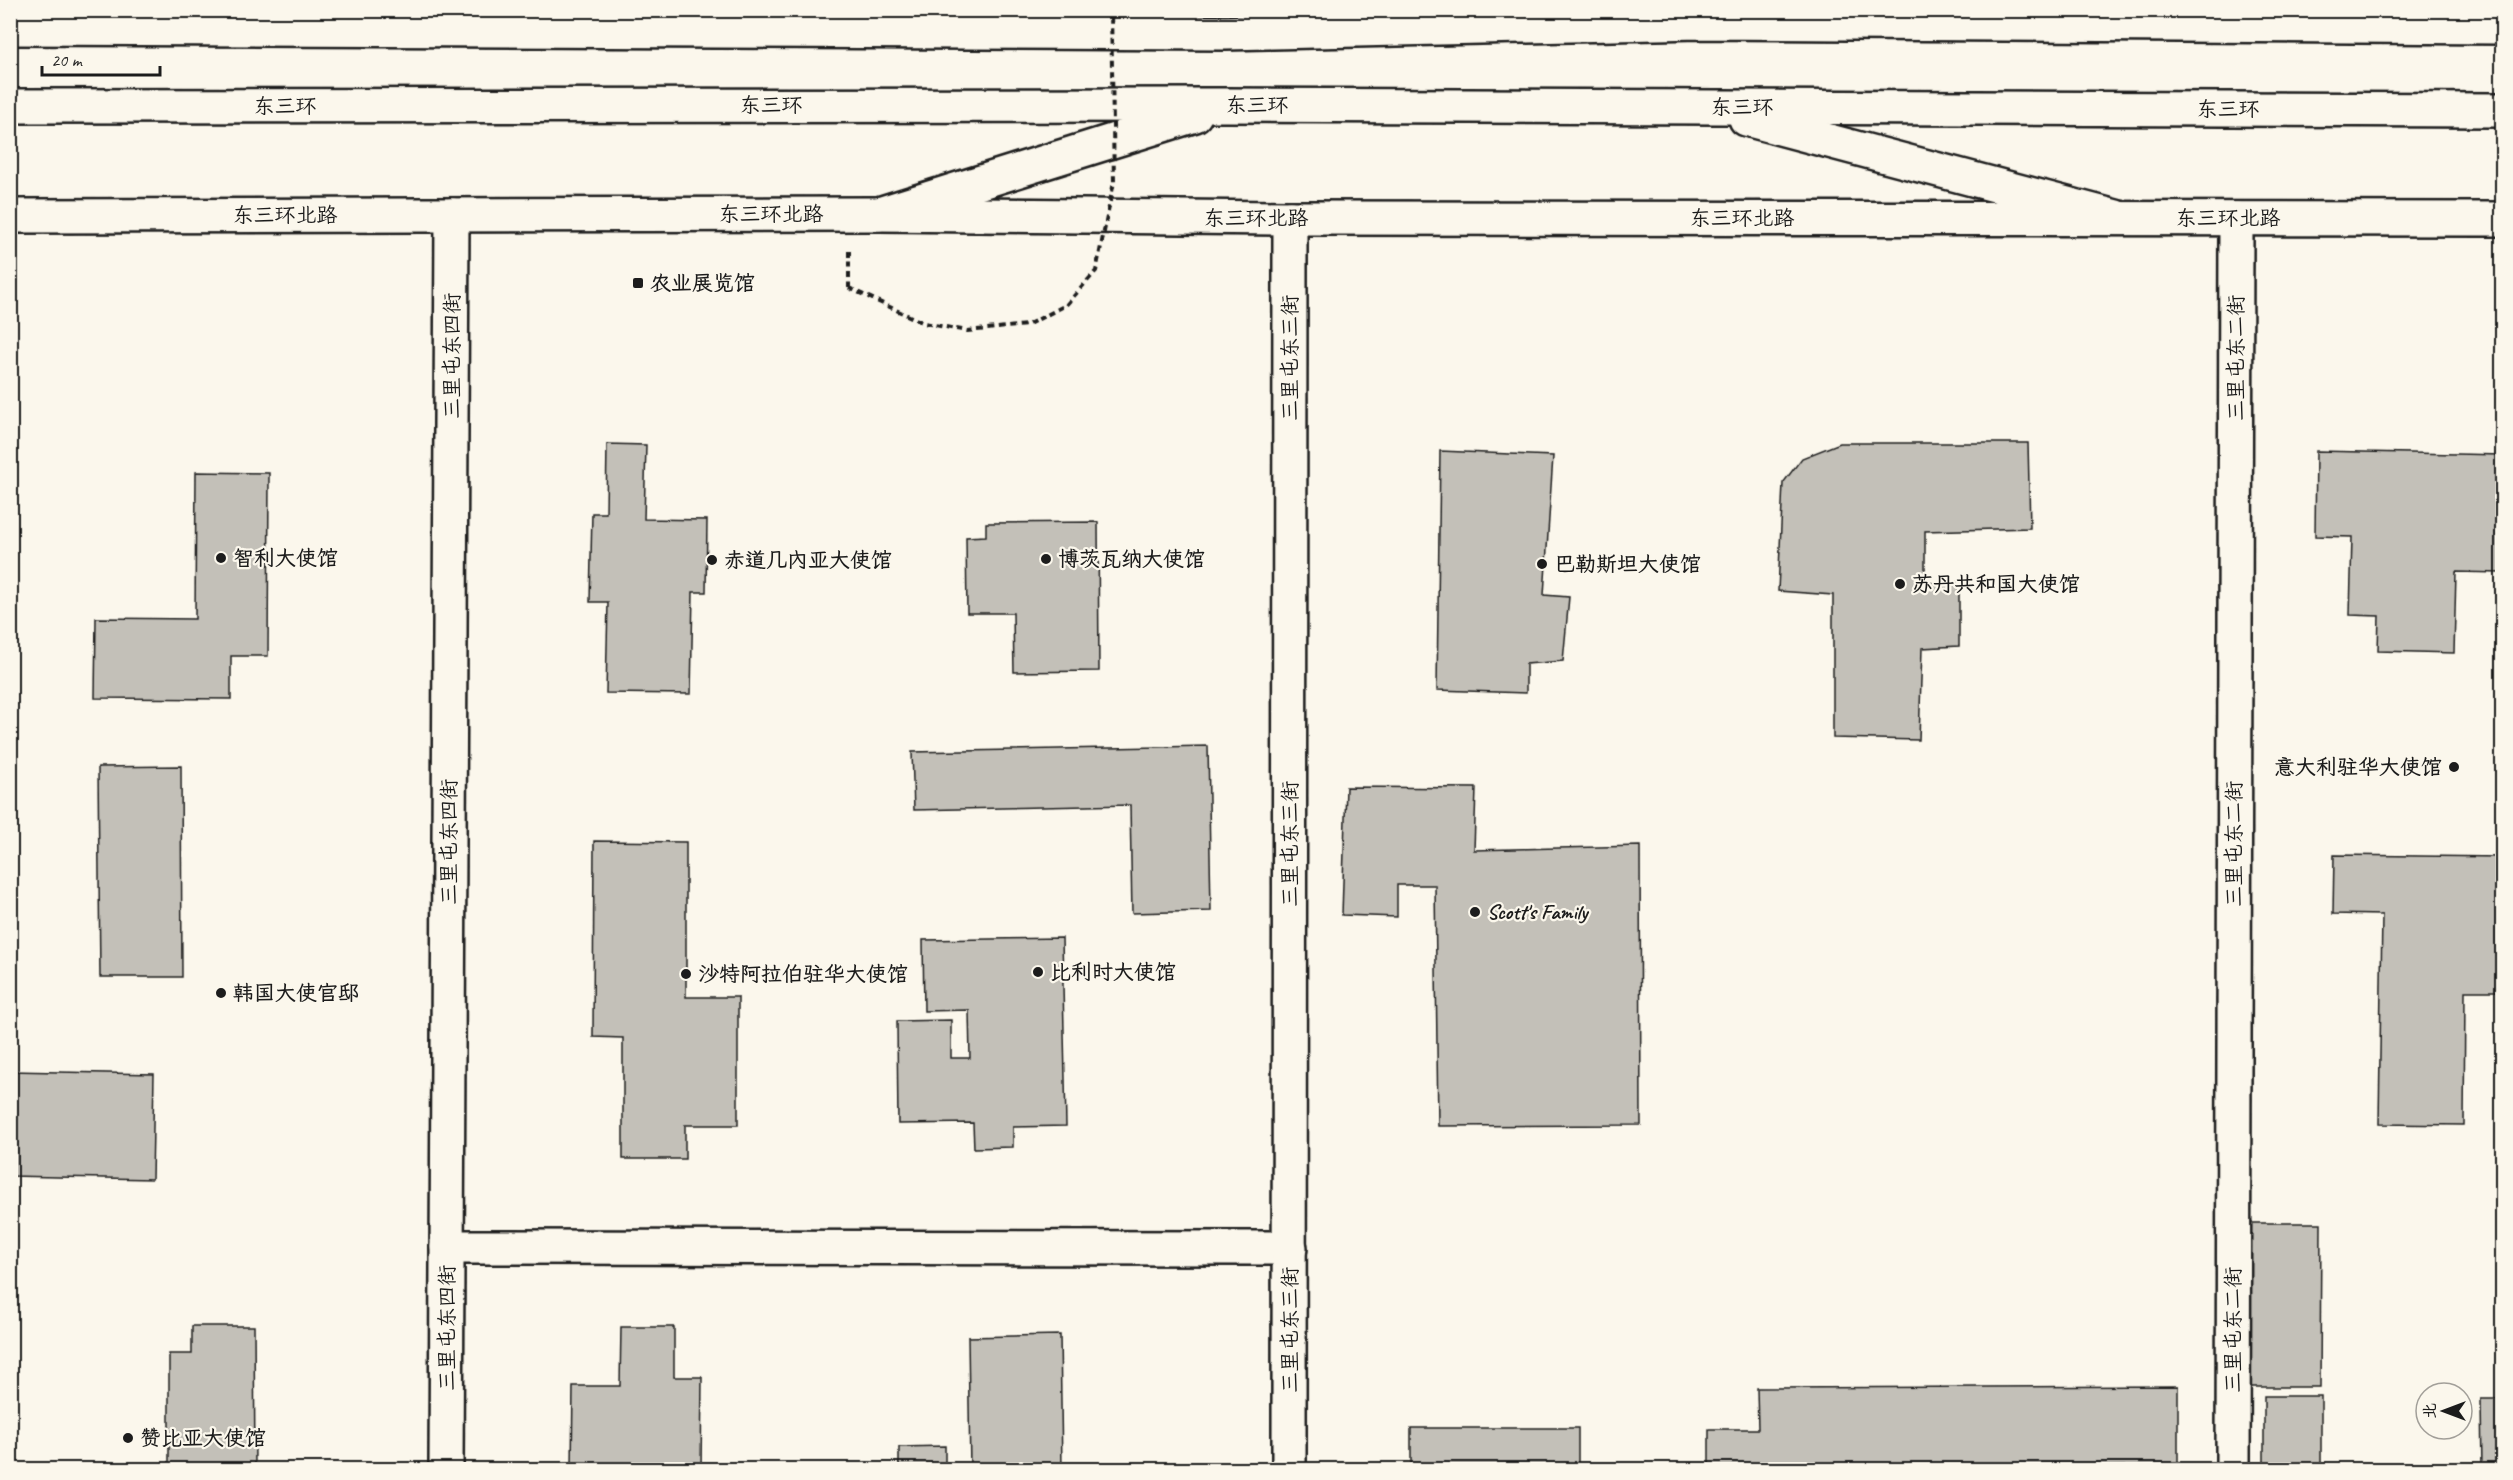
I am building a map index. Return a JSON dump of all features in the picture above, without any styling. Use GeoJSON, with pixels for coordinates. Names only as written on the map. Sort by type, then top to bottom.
{"type":"FeatureCollection","features":[{"type":"Feature","properties":{"kind":"main road"},"geometry":{"type":"LineString","coordinates":[[1142,10],[1226,33]]}},
{"type":"Feature","properties":{"kind":"main road"},"geometry":{"type":"LineString","coordinates":[[1699,22],[1755,10]]}},
{"type":"Feature","properties":{"kind":"main road"},"geometry":{"type":"LineString","coordinates":[[10,28],[1226,33],[1699,22],[2502,27]]}},
{"type":"Feature","properties":{"kind":"main road"},"geometry":{"type":"LineString","coordinates":[[879,214],[1226,105]]}},
{"type":"Feature","properties":{"kind":"main road","name":"东三环"},"geometry":{"type":"LineString","coordinates":[[10,106],[1226,105],[2502,110]]}},
{"type":"Feature","properties":{"kind":"main road"},"geometry":{"type":"LineString","coordinates":[[1701,107],[2116,217]]}},
{"type":"Feature","properties":{"kind":"main road","name":"东三环北路"},"geometry":{"type":"LineString","coordinates":[[10,216],[879,214],[1290,218],[2502,219]]}},
{"type":"Feature","properties":{"kind":"main road","name":"三里屯东四街"},"geometry":{"type":"LineString","coordinates":[[446,1470],[452,215]]}},
{"type":"Feature","properties":{"kind":"main road","name":"三里屯东三街"},"geometry":{"type":"LineString","coordinates":[[1289,1470],[1290,218]]}},
{"type":"Feature","properties":{"kind":"main road","name":"三里屯东二街"},"geometry":{"type":"LineString","coordinates":[[2233,1470],[2236,219]]}},
{"type":"Feature","properties":{"kind":"main road"},"geometry":{"type":"LineString","coordinates":[[447,1246],[1290,1248]]}},
{"type":"Feature","properties":{"kind":"path"},"geometry":{"type":"LineString","coordinates":[[849,288],[924,323],[967,331],[1027,325],[1066,305],[1096,271],[1114,182],[1111,10]]}},
{"type":"Feature","properties":{"kind":"building"},"geometry":{"type":"Polygon","coordinates":[[[1840,443],[2028,443],[2030,528],[1925,531],[1925,583],[1959,582],[1959,646],[1922,648],[1919,740],[1833,738],[1833,595],[1778,591],[1783,483],[1802,458],[1840,443]]]}},
{"type":"Feature","properties":{"kind":"building"},"geometry":{"type":"Polygon","coordinates":[[[607,444],[646,445],[644,519],[707,520],[706,592],[693,592],[691,694],[606,693],[608,602],[590,602],[592,513],[606,513],[607,444]]]}},
{"type":"Feature","properties":{"kind":"building"},"geometry":{"type":"Polygon","coordinates":[[[1440,451],[1553,456],[1544,595],[1569,597],[1563,661],[1526,664],[1526,693],[1437,690],[1440,451]]]}},
{"type":"Feature","properties":{"kind":"building"},"geometry":{"type":"Polygon","coordinates":[[[2316,451],[2502,455],[2502,573],[2456,572],[2454,653],[2378,651],[2379,616],[2350,615],[2352,537],[2315,536],[2316,451]]]}},
{"type":"Feature","properties":{"kind":"building"},"geometry":{"type":"Polygon","coordinates":[[[196,472],[269,473],[268,656],[231,656],[231,699],[95,698],[96,618],[195,619],[196,472]]]}},
{"type":"Feature","properties":{"kind":"building"},"geometry":{"type":"Polygon","coordinates":[[[1098,522],[1099,671],[1014,672],[1013,613],[967,613],[966,537],[986,536],[986,523],[1098,522]]]}},
{"type":"Feature","properties":{"kind":"building"},"geometry":{"type":"Polygon","coordinates":[[[1208,746],[1211,911],[1132,913],[1130,805],[914,810],[912,752],[1208,746]]]}},
{"type":"Feature","properties":{"kind":"building"},"geometry":{"type":"Polygon","coordinates":[[[181,766],[182,977],[100,977],[98,767],[181,766]]]}},
{"type":"Feature","properties":{"kind":"building"},"geometry":{"type":"Polygon","coordinates":[[[1346,787],[1476,788],[1474,850],[1640,846],[1641,1125],[1438,1126],[1435,885],[1397,885],[1397,917],[1342,915],[1346,787]]]}},
{"type":"Feature","properties":{"kind":"building"},"geometry":{"type":"Polygon","coordinates":[[[594,841],[686,842],[686,997],[738,997],[738,1125],[685,1125],[685,1159],[623,1159],[623,1038],[593,1037],[594,841]]]}},
{"type":"Feature","properties":{"kind":"building"},"geometry":{"type":"Polygon","coordinates":[[[2334,855],[2502,857],[2502,991],[2465,991],[2464,1125],[2379,1124],[2382,915],[2333,914],[2334,855]]]}},
{"type":"Feature","properties":{"kind":"building"},"geometry":{"type":"Polygon","coordinates":[[[1062,938],[1066,1126],[1013,1127],[1013,1147],[974,1148],[973,1123],[898,1124],[897,1021],[951,1020],[951,1058],[970,1058],[969,1010],[924,1011],[923,940],[1062,938]]]}},
{"type":"Feature","properties":{"kind":"building"},"geometry":{"type":"Polygon","coordinates":[[[10,1071],[154,1074],[152,1179],[10,1176],[10,1071]]]}},
{"type":"Feature","properties":{"kind":"building"},"geometry":{"type":"Polygon","coordinates":[[[2248,1223],[2321,1223],[2320,1387],[2248,1387],[2248,1223]]]}},
{"type":"Feature","properties":{"kind":"building"},"geometry":{"type":"Polygon","coordinates":[[[192,1326],[254,1326],[255,1470],[169,1470],[169,1354],[192,1354],[192,1326]]]}},
{"type":"Feature","properties":{"kind":"building"},"geometry":{"type":"Polygon","coordinates":[[[621,1327],[674,1327],[674,1377],[702,1377],[701,1470],[572,1470],[573,1386],[620,1386],[621,1327]]]}},
{"type":"Feature","properties":{"kind":"building"},"geometry":{"type":"Polygon","coordinates":[[[1060,1335],[1062,1470],[970,1470],[968,1337],[1060,1335]]]}},
{"type":"Feature","properties":{"kind":"building"},"geometry":{"type":"Polygon","coordinates":[[[2178,1386],[2178,1466],[1709,1470],[1709,1429],[1758,1429],[1757,1388],[2178,1386]]]}},
{"type":"Feature","properties":{"kind":"building"},"geometry":{"type":"Polygon","coordinates":[[[2264,1396],[2321,1396],[2321,1470],[2264,1470],[2264,1396]]]}},
{"type":"Feature","properties":{"kind":"building"},"geometry":{"type":"Polygon","coordinates":[[[2481,1399],[2502,1399],[2502,1470],[2482,1470],[2481,1399]]]}},
{"type":"Feature","properties":{"kind":"building"},"geometry":{"type":"Polygon","coordinates":[[[1411,1428],[1578,1428],[1578,1470],[1411,1470],[1411,1428]]]}},
{"type":"Feature","properties":{"kind":"building"},"geometry":{"type":"Polygon","coordinates":[[[945,1446],[945,1470],[899,1470],[899,1447],[945,1446]]]}},
{"type":"Feature","properties":{"kind":"place","name":"农业展览馆"},"geometry":{"type":"Point","coordinates":[638,283]}},
{"type":"Feature","properties":{"kind":"place","name":"智利大使馆"},"geometry":{"type":"Point","coordinates":[221,558]}},
{"type":"Feature","properties":{"kind":"place","name":"博茨瓦纳大使馆"},"geometry":{"type":"Point","coordinates":[1046,559]}},
{"type":"Feature","properties":{"kind":"place","name":"赤道几内亚大使馆"},"geometry":{"type":"Point","coordinates":[712,560]}},
{"type":"Feature","properties":{"kind":"place","name":"巴勒斯坦大使馆"},"geometry":{"type":"Point","coordinates":[1542,564]}},
{"type":"Feature","properties":{"kind":"place","name":"苏丹共和国大使馆"},"geometry":{"type":"Point","coordinates":[1900,584]}},
{"type":"Feature","properties":{"kind":"place","name":"意大利驻华大使馆"},"geometry":{"type":"Point","coordinates":[2454,767]}},
{"type":"Feature","properties":{"kind":"place","name":"Scott's Family"},"geometry":{"type":"Point","coordinates":[1475,912]}},
{"type":"Feature","properties":{"kind":"place","name":"比利时大使馆"},"geometry":{"type":"Point","coordinates":[1038,972]}},
{"type":"Feature","properties":{"kind":"place","name":"沙特阿拉伯驻华大使馆"},"geometry":{"type":"Point","coordinates":[686,974]}},
{"type":"Feature","properties":{"kind":"place","name":"韩国大使官邸"},"geometry":{"type":"Point","coordinates":[221,993]}},
{"type":"Feature","properties":{"kind":"place","name":"赞比亚大使馆"},"geometry":{"type":"Point","coordinates":[128,1438]}}]}
